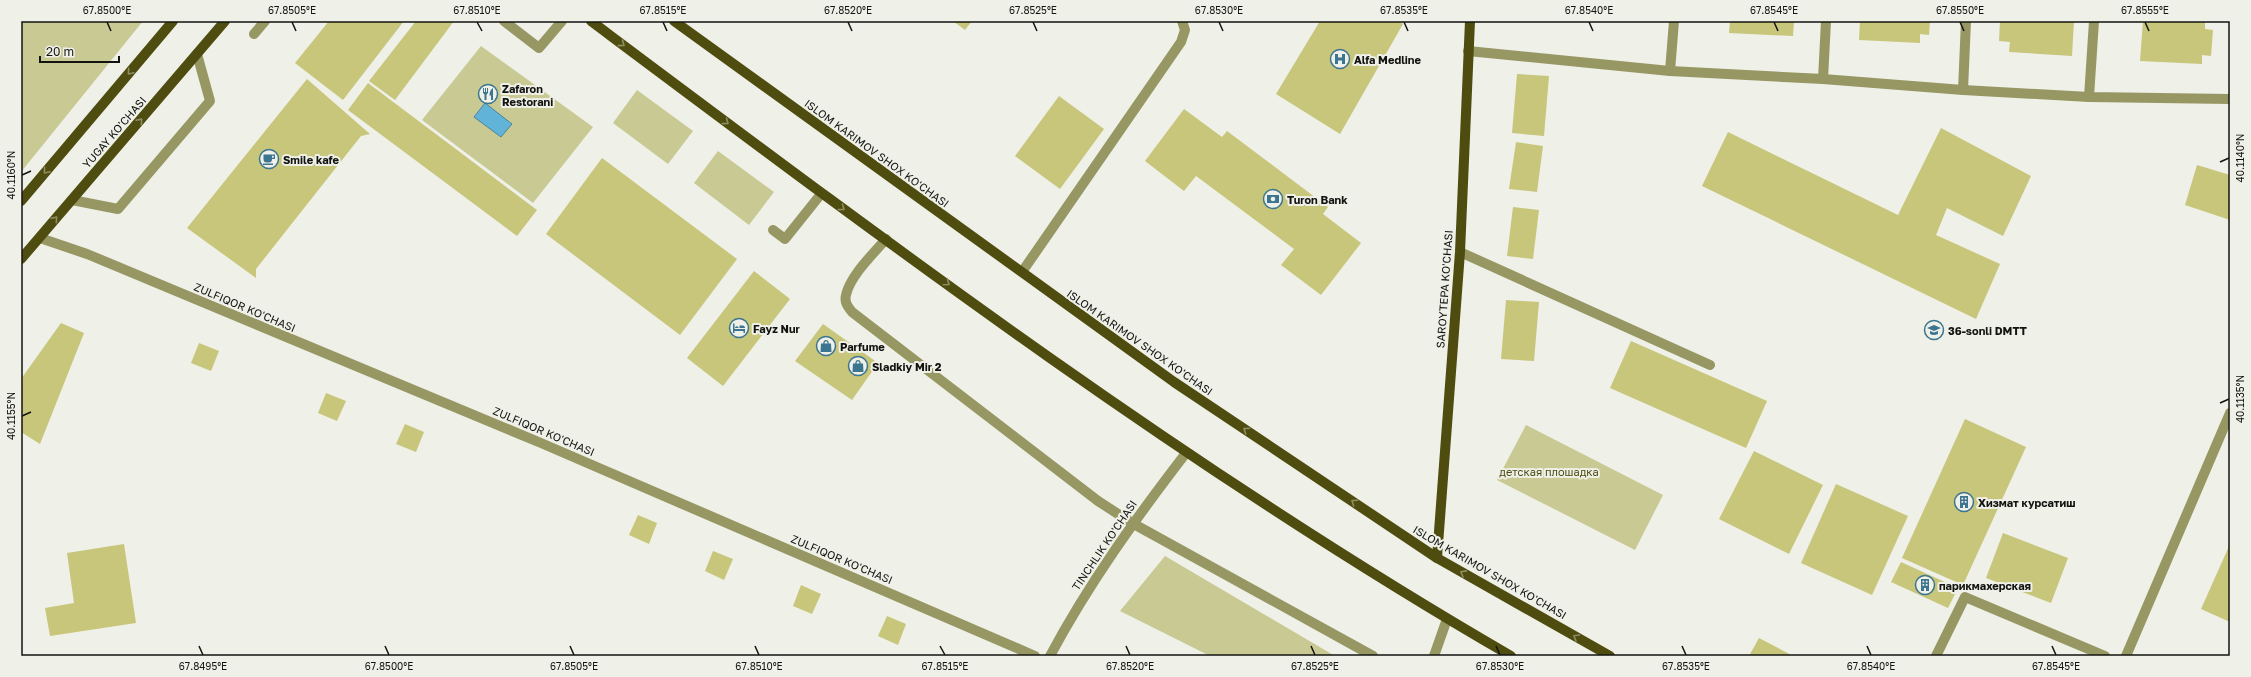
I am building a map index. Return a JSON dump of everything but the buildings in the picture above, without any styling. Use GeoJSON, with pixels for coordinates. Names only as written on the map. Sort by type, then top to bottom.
{"type":"FeatureCollection","features":[{"type":"Feature","properties":{"kind":"main road"},"geometry":{"type":"LineString","coordinates":[[21,201],[174,21]]}},
{"type":"Feature","properties":{"kind":"main road","name":"YUGAY KO'CHASI"},"geometry":{"type":"LineString","coordinates":[[21,260],[225,21]]}},
{"type":"Feature","properties":{"kind":"main road"},"geometry":{"type":"LineString","coordinates":[[590,21],[821,194],[1186,453],[1447,619],[1511,656]]}},
{"type":"Feature","properties":{"kind":"main road","name":"ISLOM KARIMOV SHOX KO'CHASI"},"geometry":{"type":"LineString","coordinates":[[674,21],[1174,382],[1437,558],[1610,656]]}},
{"type":"Feature","properties":{"kind":"main road","name":"SAROYTEPA KO'CHASI"},"geometry":{"type":"LineString","coordinates":[[1437,558],[1460,252],[1470,21]]}},
{"type":"Feature","properties":{"kind":"street"},"geometry":{"type":"LineString","coordinates":[[254,34],[265,21]]}},
{"type":"Feature","properties":{"kind":"street"},"geometry":{"type":"LineString","coordinates":[[504,21],[539,48],[562,21]]}},
{"type":"Feature","properties":{"kind":"street"},"geometry":{"type":"LineString","coordinates":[[1022,272],[1181,42],[1185,30],[1182,21]]}},
{"type":"Feature","properties":{"kind":"street"},"geometry":{"type":"LineString","coordinates":[[1670,71],[1674,21]]}},
{"type":"Feature","properties":{"kind":"street"},"geometry":{"type":"LineString","coordinates":[[1823,79],[1826,21]]}},
{"type":"Feature","properties":{"kind":"street"},"geometry":{"type":"LineString","coordinates":[[1962,90],[1966,21]]}},
{"type":"Feature","properties":{"kind":"street"},"geometry":{"type":"LineString","coordinates":[[2089,97],[2094,21]]}},
{"type":"Feature","properties":{"kind":"street"},"geometry":{"type":"LineString","coordinates":[[1468,51],[1670,71],[1823,79],[1962,90],[2089,97],[2230,99]]}},
{"type":"Feature","properties":{"kind":"street"},"geometry":{"type":"LineString","coordinates":[[72,200],[118,209],[210,101],[197,54]]}},
{"type":"Feature","properties":{"kind":"street"},"geometry":{"type":"LineString","coordinates":[[773,230],[785,239],[821,194]]}},
{"type":"Feature","properties":{"kind":"street","name":"ZULFIQOR KO'CHASI"},"geometry":{"type":"LineString","coordinates":[[40,238],[87,254],[541,443],[1035,656]]}},
{"type":"Feature","properties":{"kind":"street"},"geometry":{"type":"LineString","coordinates":[[886,240],[860,269],[846,295],[846,302],[852,312],[1092,496],[1132,523],[1373,656]]}},
{"type":"Feature","properties":{"kind":"street"},"geometry":{"type":"LineString","coordinates":[[1460,252],[1710,365]]}},
{"type":"Feature","properties":{"kind":"street"},"geometry":{"type":"LineString","coordinates":[[2126,656],[2230,413]]}},
{"type":"Feature","properties":{"kind":"street","name":"TINCHLIK KO'CHASI"},"geometry":{"type":"LineString","coordinates":[[1050,656],[1076,608],[1132,523],[1186,453]]}},
{"type":"Feature","properties":{"kind":"street"},"geometry":{"type":"LineString","coordinates":[[1936,656],[1965,597],[2105,656]]}},
{"type":"Feature","properties":{"kind":"street"},"geometry":{"type":"LineString","coordinates":[[1434,656],[1447,619]]}},
{"type":"Feature","properties":{"kind":"green space"},"geometry":{"type":"Polygon","coordinates":[[[21,21],[143,21],[21,172],[21,21]]]}},
{"type":"Feature","properties":{"kind":"green space"},"geometry":{"type":"Polygon","coordinates":[[[481,46],[593,127],[533,203],[422,120],[481,46]]]}},
{"type":"Feature","properties":{"kind":"green space"},"geometry":{"type":"Polygon","coordinates":[[[637,90],[693,131],[668,164],[613,123],[637,90]]]}},
{"type":"Feature","properties":{"kind":"green space"},"geometry":{"type":"Polygon","coordinates":[[[718,151],[774,192],[749,225],[694,183],[718,151]]]}},
{"type":"Feature","properties":{"kind":"green space","name":"детская плошадка"},"geometry":{"type":"Polygon","coordinates":[[[1526,425],[1663,495],[1635,550],[1497,480],[1526,425]]]}},
{"type":"Feature","properties":{"kind":"green space"},"geometry":{"type":"Polygon","coordinates":[[[1165,556],[1335,656],[1210,656],[1120,611],[1165,556]]]}},
{"type":"Feature","properties":{"kind":"water"},"geometry":{"type":"Polygon","coordinates":[[[485,103],[512,124],[501,137],[474,117],[485,103]]]}},
{"type":"Feature","properties":{"kind":"place","name":"Alfa Medline"},"geometry":{"type":"Point","coordinates":[1340,59]}},
{"type":"Feature","properties":{"kind":"place","name":"Zafaron Restorani"},"geometry":{"type":"Point","coordinates":[488,94]}},
{"type":"Feature","properties":{"kind":"place","name":"Smile kafe"},"geometry":{"type":"Point","coordinates":[269,159]}},
{"type":"Feature","properties":{"kind":"place","name":"Turon Bank"},"geometry":{"type":"Point","coordinates":[1273,199]}},
{"type":"Feature","properties":{"kind":"place","name":"Fayz Nur"},"geometry":{"type":"Point","coordinates":[739,328]}},
{"type":"Feature","properties":{"kind":"place","name":"36-sonli DMTT"},"geometry":{"type":"Point","coordinates":[1934,330]}},
{"type":"Feature","properties":{"kind":"place","name":"Parfume"},"geometry":{"type":"Point","coordinates":[826,346]}},
{"type":"Feature","properties":{"kind":"place","name":"Sladkiy Mir 2"},"geometry":{"type":"Point","coordinates":[858,366]}},
{"type":"Feature","properties":{"kind":"place","name":"Хизмат курсатиш"},"geometry":{"type":"Point","coordinates":[1964,502]}},
{"type":"Feature","properties":{"kind":"place","name":"парикмахерская"},"geometry":{"type":"Point","coordinates":[1925,585]}}]}
